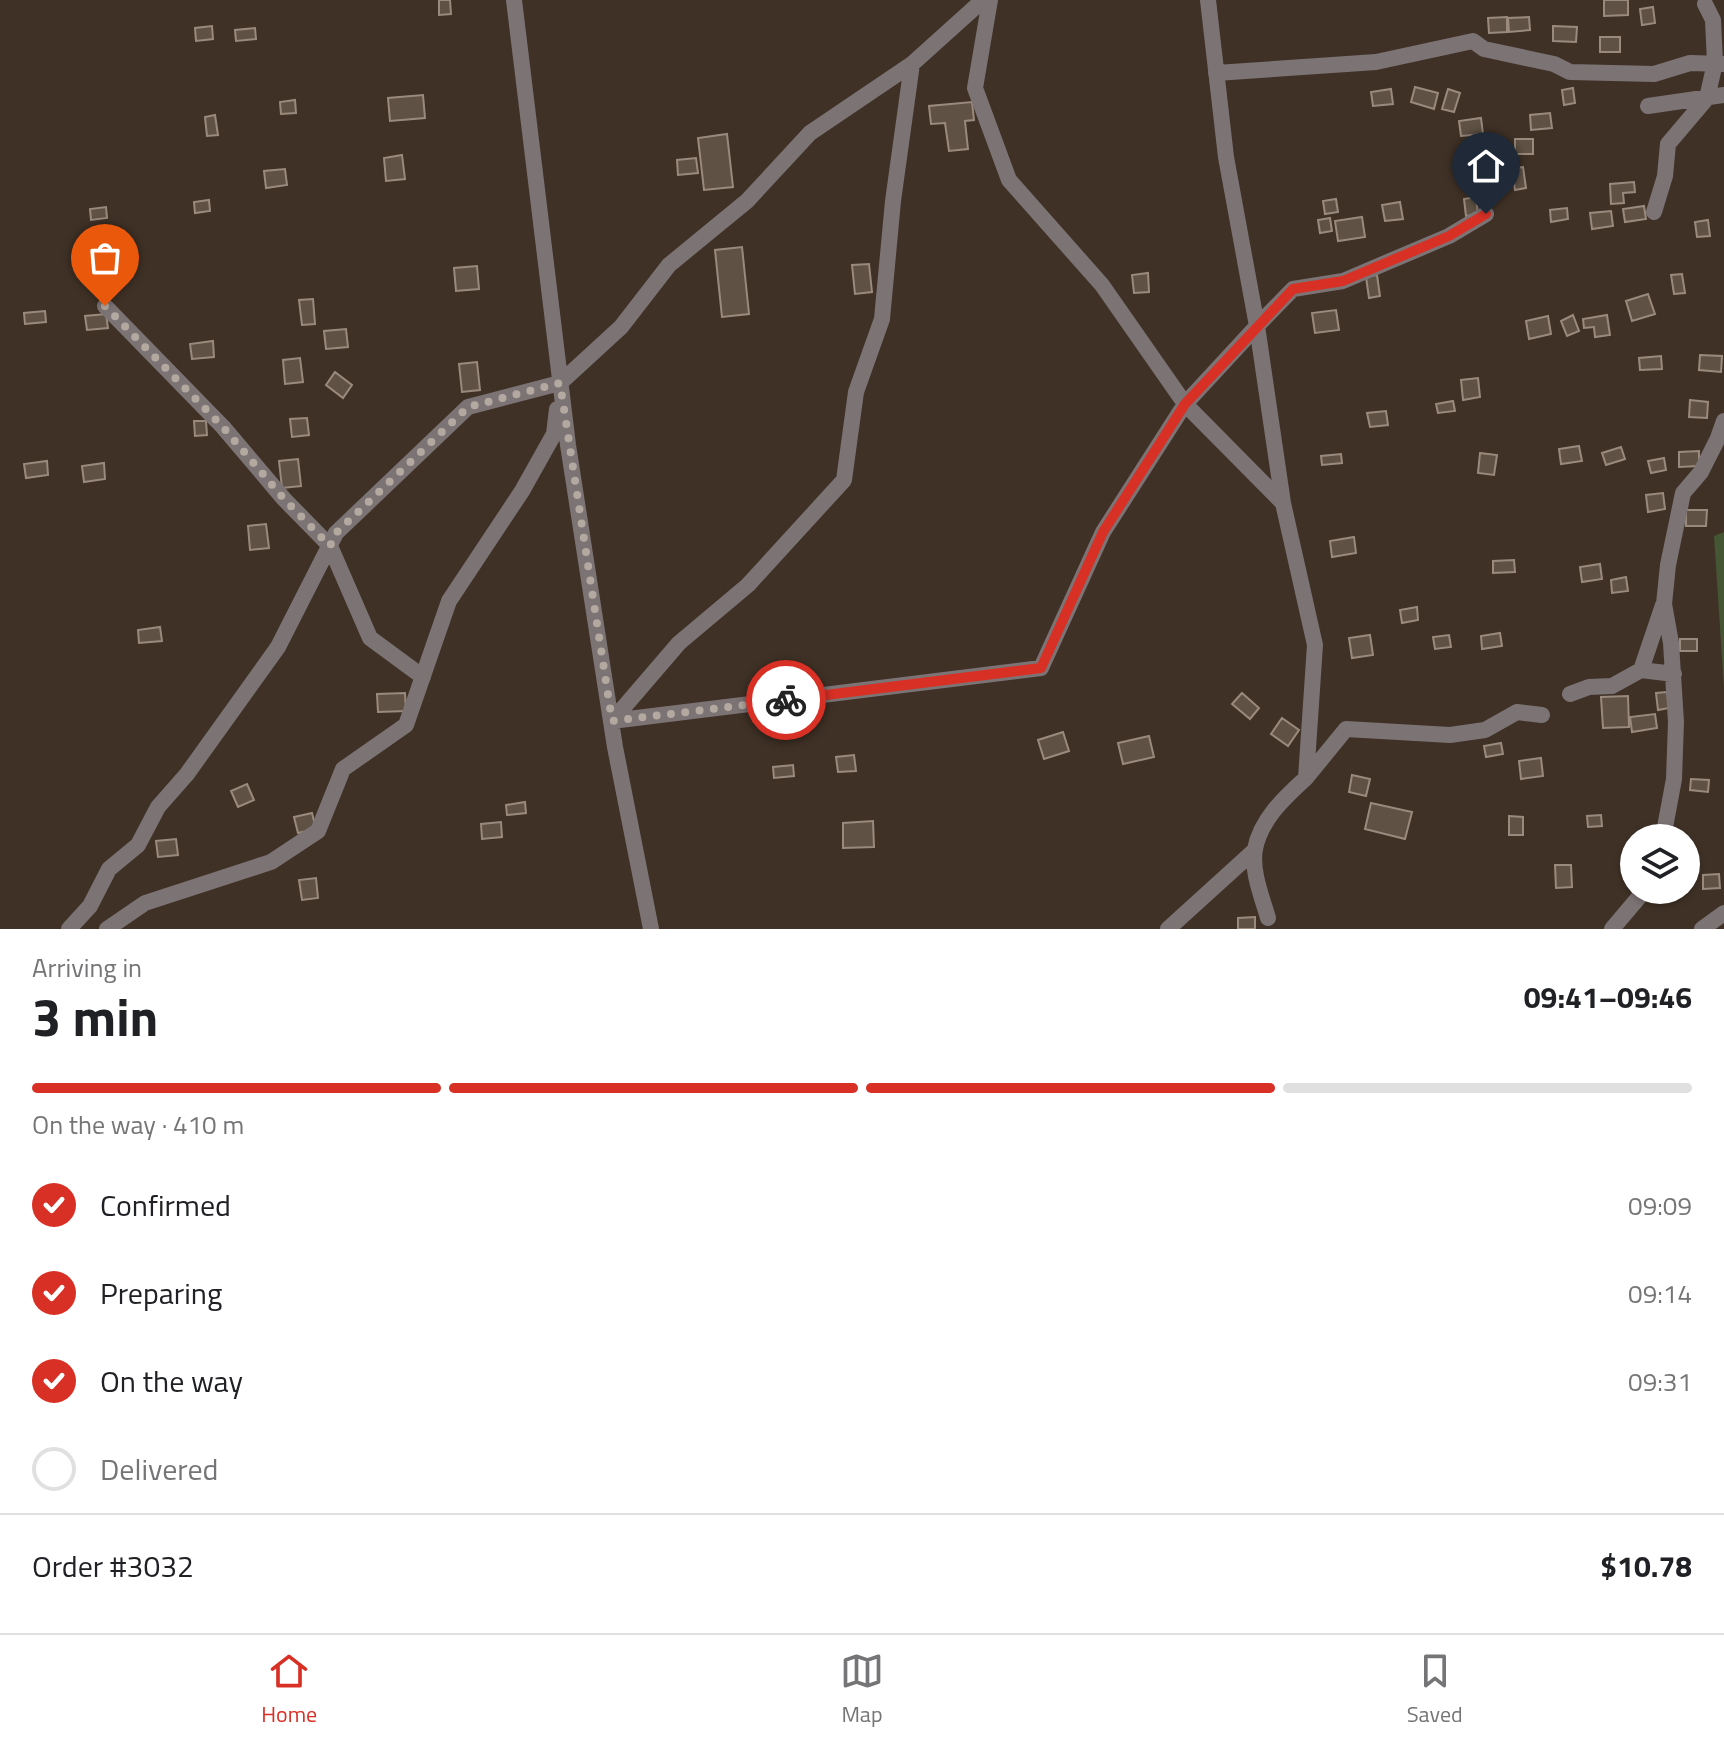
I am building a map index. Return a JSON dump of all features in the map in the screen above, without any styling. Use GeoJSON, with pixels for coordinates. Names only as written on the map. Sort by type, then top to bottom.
{"type":"FeatureCollection","features":[{"type":"Feature","properties":{"kind":"street"},"geometry":{"type":"LineString","coordinates":[[514,0],[560,383],[615,747],[651,929]]}},
{"type":"Feature","properties":{"kind":"street"},"geometry":{"type":"LineString","coordinates":[[69,929],[90,906],[109,869],[138,845],[158,807],[187,774],[278,647],[336,533],[468,407],[560,383],[621,327],[669,265],[747,201],[810,133],[912,64],[983,0]]}},
{"type":"Feature","properties":{"kind":"street"},"geometry":{"type":"LineString","coordinates":[[990,0],[975,88],[1009,180],[1102,285],[1185,404],[1283,503]]}},
{"type":"Feature","properties":{"kind":"street"},"geometry":{"type":"LineString","coordinates":[[1208,0],[1226,157],[1257,326],[1283,503],[1315,645],[1306,778]]}},
{"type":"Feature","properties":{"kind":"street"},"geometry":{"type":"LineString","coordinates":[[1654,212],[1665,176],[1668,144],[1707,98],[1719,64],[1713,20],[1705,4]]}},
{"type":"Feature","properties":{"kind":"street"},"geometry":{"type":"LineString","coordinates":[[1216,73],[1376,62],[1473,41],[1484,49],[1554,64],[1580,73],[1654,74],[1690,63],[1719,64]]}},
{"type":"Feature","properties":{"kind":"street"},"geometry":{"type":"LineString","coordinates":[[612,721],[679,643],[748,585],[844,480],[856,392],[882,319],[893,201],[912,64]]}},
{"type":"Feature","properties":{"kind":"street"},"geometry":{"type":"LineString","coordinates":[[1648,106],[1724,95]]}},
{"type":"Feature","properties":{"kind":"street"},"geometry":{"type":"LineString","coordinates":[[612,721],[1041,668],[1103,532],[1185,404],[1293,289],[1343,281],[1449,236],[1486,214]]}},
{"type":"Feature","properties":{"kind":"street"},"geometry":{"type":"LineString","coordinates":[[105,306],[223,427],[284,499],[330,546],[370,638],[423,677]]}},
{"type":"Feature","properties":{"kind":"street"},"geometry":{"type":"LineString","coordinates":[[107,929],[145,903],[271,862],[318,831],[343,769],[406,725],[449,601],[522,491],[554,434],[560,383]]}},
{"type":"Feature","properties":{"kind":"street"},"geometry":{"type":"LineString","coordinates":[[1641,670],[1664,604],[1668,565],[1683,493],[1701,472],[1724,421]]}},
{"type":"Feature","properties":{"kind":"street"},"geometry":{"type":"LineString","coordinates":[[1664,604],[1674,674],[1676,722],[1674,779],[1666,824]]}},
{"type":"Feature","properties":{"kind":"street"},"geometry":{"type":"LineString","coordinates":[[1570,694],[1589,687],[1612,686],[1641,670],[1674,674]]}},
{"type":"Feature","properties":{"kind":"street"},"geometry":{"type":"LineString","coordinates":[[1268,918],[1257,877],[1255,850],[1266,822],[1346,729],[1450,735],[1485,730],[1517,712],[1542,715]]}},
{"type":"Feature","properties":{"kind":"street"},"geometry":{"type":"LineString","coordinates":[[1168,929],[1255,850]]}},
{"type":"Feature","properties":{"kind":"street"},"geometry":{"type":"LineString","coordinates":[[1612,929],[1633,904]]}},
{"type":"Feature","properties":{"kind":"street"},"geometry":{"type":"LineString","coordinates":[[1702,929],[1724,913]]}},
{"type":"Feature","properties":{"kind":"green space"},"geometry":{"type":"Polygon","coordinates":[[[1724,532],[1724,689],[1714,536],[1724,532]]]}},
{"type":"Feature","properties":{"kind":"building"},"geometry":{"type":"Polygon","coordinates":[[[439,0],[450,0],[451,14],[439,15],[439,0]]]}},
{"type":"Feature","properties":{"kind":"building"},"geometry":{"type":"Polygon","coordinates":[[[1604,0],[1628,0],[1628,15],[1604,16],[1604,0]]]}},
{"type":"Feature","properties":{"kind":"building"},"geometry":{"type":"Polygon","coordinates":[[[1653,7],[1655,23],[1642,25],[1640,9],[1653,7]]]}},
{"type":"Feature","properties":{"kind":"building"},"geometry":{"type":"Polygon","coordinates":[[[1507,17],[1507,32],[1489,33],[1488,18],[1507,17]]]}},
{"type":"Feature","properties":{"kind":"building"},"geometry":{"type":"Polygon","coordinates":[[[1529,17],[1530,30],[1509,32],[1508,18],[1529,17]]]}},
{"type":"Feature","properties":{"kind":"building"},"geometry":{"type":"Polygon","coordinates":[[[212,26],[213,39],[196,41],[195,28],[212,26]]]}},
{"type":"Feature","properties":{"kind":"building"},"geometry":{"type":"Polygon","coordinates":[[[1553,26],[1577,27],[1576,42],[1553,41],[1553,26]]]}},
{"type":"Feature","properties":{"kind":"building"},"geometry":{"type":"Polygon","coordinates":[[[255,28],[256,39],[236,41],[235,30],[255,28]]]}},
{"type":"Feature","properties":{"kind":"building"},"geometry":{"type":"Polygon","coordinates":[[[1600,37],[1620,37],[1620,52],[1600,52],[1600,37]]]}},
{"type":"Feature","properties":{"kind":"building"},"geometry":{"type":"Polygon","coordinates":[[[1415,87],[1438,93],[1434,109],[1411,102],[1415,87]]]}},
{"type":"Feature","properties":{"kind":"building"},"geometry":{"type":"Polygon","coordinates":[[[1573,88],[1575,103],[1564,105],[1562,90],[1573,88]]]}},
{"type":"Feature","properties":{"kind":"building"},"geometry":{"type":"Polygon","coordinates":[[[1391,89],[1393,104],[1373,106],[1371,92],[1391,89]]]}},
{"type":"Feature","properties":{"kind":"building"},"geometry":{"type":"Polygon","coordinates":[[[1448,89],[1460,93],[1454,112],[1442,109],[1448,89]]]}},
{"type":"Feature","properties":{"kind":"building"},"geometry":{"type":"Polygon","coordinates":[[[423,95],[425,118],[390,121],[388,98],[423,95]]]}},
{"type":"Feature","properties":{"kind":"building"},"geometry":{"type":"Polygon","coordinates":[[[295,100],[296,113],[281,114],[280,102],[295,100]]]}},
{"type":"Feature","properties":{"kind":"building"},"geometry":{"type":"Polygon","coordinates":[[[972,102],[974,120],[965,121],[968,149],[949,151],[945,123],[931,124],[929,106],[972,102]]]}},
{"type":"Feature","properties":{"kind":"building"},"geometry":{"type":"Polygon","coordinates":[[[1550,113],[1552,128],[1531,130],[1530,115],[1550,113]]]}},
{"type":"Feature","properties":{"kind":"building"},"geometry":{"type":"Polygon","coordinates":[[[215,115],[218,135],[207,136],[205,117],[215,115]]]}},
{"type":"Feature","properties":{"kind":"building"},"geometry":{"type":"Polygon","coordinates":[[[1481,118],[1483,134],[1461,136],[1459,121],[1481,118]]]}},
{"type":"Feature","properties":{"kind":"building"},"geometry":{"type":"Polygon","coordinates":[[[727,134],[733,187],[704,190],[698,138],[727,134]]]}},
{"type":"Feature","properties":{"kind":"building"},"geometry":{"type":"Polygon","coordinates":[[[1515,139],[1533,139],[1533,154],[1515,154],[1515,139]]]}},
{"type":"Feature","properties":{"kind":"building"},"geometry":{"type":"Polygon","coordinates":[[[402,155],[405,179],[386,181],[384,158],[402,155]]]}},
{"type":"Feature","properties":{"kind":"building"},"geometry":{"type":"Polygon","coordinates":[[[696,158],[698,173],[678,175],[677,160],[696,158]]]}},
{"type":"Feature","properties":{"kind":"building"},"geometry":{"type":"Polygon","coordinates":[[[1523,167],[1526,188],[1515,190],[1512,169],[1523,167]]]}},
{"type":"Feature","properties":{"kind":"building"},"geometry":{"type":"Polygon","coordinates":[[[285,169],[287,185],[266,188],[264,171],[285,169]]]}},
{"type":"Feature","properties":{"kind":"building"},"geometry":{"type":"Polygon","coordinates":[[[1634,182],[1635,192],[1623,193],[1624,203],[1611,204],[1610,184],[1634,182]]]}},
{"type":"Feature","properties":{"kind":"building"},"geometry":{"type":"Polygon","coordinates":[[[1476,197],[1478,214],[1466,216],[1464,199],[1476,197]]]}},
{"type":"Feature","properties":{"kind":"building"},"geometry":{"type":"Polygon","coordinates":[[[1336,199],[1338,212],[1325,214],[1323,201],[1336,199]]]}},
{"type":"Feature","properties":{"kind":"building"},"geometry":{"type":"Polygon","coordinates":[[[209,200],[210,211],[195,213],[194,202],[209,200]]]}},
{"type":"Feature","properties":{"kind":"building"},"geometry":{"type":"Polygon","coordinates":[[[1400,202],[1403,219],[1385,221],[1382,205],[1400,202]]]}},
{"type":"Feature","properties":{"kind":"building"},"geometry":{"type":"Polygon","coordinates":[[[1644,206],[1646,219],[1625,222],[1623,209],[1644,206]]]}},
{"type":"Feature","properties":{"kind":"building"},"geometry":{"type":"Polygon","coordinates":[[[106,207],[107,218],[91,220],[90,209],[106,207]]]}},
{"type":"Feature","properties":{"kind":"building"},"geometry":{"type":"Polygon","coordinates":[[[1567,208],[1568,219],[1551,222],[1550,210],[1567,208]]]}},
{"type":"Feature","properties":{"kind":"building"},"geometry":{"type":"Polygon","coordinates":[[[1611,211],[1613,226],[1592,229],[1590,213],[1611,211]]]}},
{"type":"Feature","properties":{"kind":"building"},"geometry":{"type":"Polygon","coordinates":[[[1362,217],[1365,237],[1338,241],[1335,221],[1362,217]]]}},
{"type":"Feature","properties":{"kind":"building"},"geometry":{"type":"Polygon","coordinates":[[[1330,218],[1332,231],[1320,233],[1318,220],[1330,218]]]}},
{"type":"Feature","properties":{"kind":"building"},"geometry":{"type":"Polygon","coordinates":[[[1708,220],[1710,236],[1697,237],[1695,222],[1708,220]]]}},
{"type":"Feature","properties":{"kind":"building"},"geometry":{"type":"Polygon","coordinates":[[[742,247],[749,314],[722,317],[715,250],[742,247]]]}},
{"type":"Feature","properties":{"kind":"building"},"geometry":{"type":"Polygon","coordinates":[[[869,264],[872,292],[855,294],[852,265],[869,264]]]}},
{"type":"Feature","properties":{"kind":"building"},"geometry":{"type":"Polygon","coordinates":[[[477,266],[479,289],[456,291],[454,268],[477,266]]]}},
{"type":"Feature","properties":{"kind":"building"},"geometry":{"type":"Polygon","coordinates":[[[1148,273],[1149,292],[1134,293],[1132,275],[1148,273]]]}},
{"type":"Feature","properties":{"kind":"building"},"geometry":{"type":"Polygon","coordinates":[[[1682,274],[1685,293],[1674,294],[1671,275],[1682,274]]]}},
{"type":"Feature","properties":{"kind":"building"},"geometry":{"type":"Polygon","coordinates":[[[1377,275],[1380,296],[1369,298],[1366,277],[1377,275]]]}},
{"type":"Feature","properties":{"kind":"building"},"geometry":{"type":"Polygon","coordinates":[[[1648,294],[1655,314],[1632,321],[1626,301],[1648,294]]]}},
{"type":"Feature","properties":{"kind":"building"},"geometry":{"type":"Polygon","coordinates":[[[313,299],[315,324],[302,325],[299,300],[313,299]]]}},
{"type":"Feature","properties":{"kind":"building"},"geometry":{"type":"Polygon","coordinates":[[[1336,310],[1339,330],[1315,333],[1312,313],[1336,310]]]}},
{"type":"Feature","properties":{"kind":"building"},"geometry":{"type":"Polygon","coordinates":[[[45,311],[46,322],[25,324],[24,313],[45,311]]]}},
{"type":"Feature","properties":{"kind":"building"},"geometry":{"type":"Polygon","coordinates":[[[106,314],[108,328],[87,330],[85,316],[106,314]]]}},
{"type":"Feature","properties":{"kind":"building"},"geometry":{"type":"Polygon","coordinates":[[[1573,315],[1579,331],[1567,336],[1561,321],[1573,315]]]}},
{"type":"Feature","properties":{"kind":"building"},"geometry":{"type":"Polygon","coordinates":[[[1607,315],[1610,335],[1595,337],[1594,327],[1584,328],[1583,319],[1607,315]]]}},
{"type":"Feature","properties":{"kind":"building"},"geometry":{"type":"Polygon","coordinates":[[[1548,316],[1551,334],[1529,339],[1526,321],[1548,316]]]}},
{"type":"Feature","properties":{"kind":"building"},"geometry":{"type":"Polygon","coordinates":[[[346,329],[348,347],[326,349],[324,331],[346,329]]]}},
{"type":"Feature","properties":{"kind":"building"},"geometry":{"type":"Polygon","coordinates":[[[213,341],[214,357],[192,359],[190,344],[213,341]]]}},
{"type":"Feature","properties":{"kind":"building"},"geometry":{"type":"Polygon","coordinates":[[[1700,355],[1722,356],[1721,372],[1699,370],[1700,355]]]}},
{"type":"Feature","properties":{"kind":"building"},"geometry":{"type":"Polygon","coordinates":[[[1661,356],[1662,369],[1640,370],[1639,358],[1661,356]]]}},
{"type":"Feature","properties":{"kind":"building"},"geometry":{"type":"Polygon","coordinates":[[[300,358],[303,382],[285,384],[283,360],[300,358]]]}},
{"type":"Feature","properties":{"kind":"building"},"geometry":{"type":"Polygon","coordinates":[[[477,362],[480,390],[462,392],[459,364],[477,362]]]}},
{"type":"Feature","properties":{"kind":"building"},"geometry":{"type":"Polygon","coordinates":[[[335,372],[352,385],[343,398],[326,385],[335,372]]]}},
{"type":"Feature","properties":{"kind":"building"},"geometry":{"type":"Polygon","coordinates":[[[1478,378],[1480,397],[1463,400],[1461,380],[1478,378]]]}},
{"type":"Feature","properties":{"kind":"building"},"geometry":{"type":"Polygon","coordinates":[[[1690,400],[1708,402],[1707,418],[1689,417],[1690,400]]]}},
{"type":"Feature","properties":{"kind":"building"},"geometry":{"type":"Polygon","coordinates":[[[1453,401],[1455,411],[1438,413],[1436,404],[1453,401]]]}},
{"type":"Feature","properties":{"kind":"building"},"geometry":{"type":"Polygon","coordinates":[[[1386,411],[1388,425],[1370,427],[1367,413],[1386,411]]]}},
{"type":"Feature","properties":{"kind":"building"},"geometry":{"type":"Polygon","coordinates":[[[307,418],[309,435],[292,437],[290,419],[307,418]]]}},
{"type":"Feature","properties":{"kind":"building"},"geometry":{"type":"Polygon","coordinates":[[[194,421],[206,421],[207,435],[195,436],[194,421]]]}},
{"type":"Feature","properties":{"kind":"building"},"geometry":{"type":"Polygon","coordinates":[[[1579,446],[1582,461],[1561,464],[1559,449],[1579,446]]]}},
{"type":"Feature","properties":{"kind":"building"},"geometry":{"type":"Polygon","coordinates":[[[1621,447],[1625,459],[1606,465],[1602,453],[1621,447]]]}},
{"type":"Feature","properties":{"kind":"building"},"geometry":{"type":"Polygon","coordinates":[[[1699,451],[1699,466],[1679,467],[1679,452],[1699,451]]]}},
{"type":"Feature","properties":{"kind":"building"},"geometry":{"type":"Polygon","coordinates":[[[1480,453],[1497,455],[1494,475],[1478,473],[1480,453]]]}},
{"type":"Feature","properties":{"kind":"building"},"geometry":{"type":"Polygon","coordinates":[[[1341,454],[1342,463],[1322,465],[1321,456],[1341,454]]]}},
{"type":"Feature","properties":{"kind":"building"},"geometry":{"type":"Polygon","coordinates":[[[1664,458],[1666,470],[1651,473],[1648,461],[1664,458]]]}},
{"type":"Feature","properties":{"kind":"building"},"geometry":{"type":"Polygon","coordinates":[[[298,459],[301,486],[282,488],[279,461],[298,459]]]}},
{"type":"Feature","properties":{"kind":"building"},"geometry":{"type":"Polygon","coordinates":[[[47,461],[48,475],[26,478],[24,464],[47,461]]]}},
{"type":"Feature","properties":{"kind":"building"},"geometry":{"type":"Polygon","coordinates":[[[104,463],[105,479],[84,482],[82,466],[104,463]]]}},
{"type":"Feature","properties":{"kind":"building"},"geometry":{"type":"Polygon","coordinates":[[[1663,493],[1665,509],[1648,512],[1646,495],[1663,493]]]}},
{"type":"Feature","properties":{"kind":"building"},"geometry":{"type":"Polygon","coordinates":[[[1686,510],[1707,510],[1706,526],[1686,526],[1686,510]]]}},
{"type":"Feature","properties":{"kind":"building"},"geometry":{"type":"Polygon","coordinates":[[[266,524],[269,548],[250,550],[248,526],[266,524]]]}},
{"type":"Feature","properties":{"kind":"building"},"geometry":{"type":"Polygon","coordinates":[[[1354,537],[1356,553],[1332,557],[1330,541],[1354,537]]]}},
{"type":"Feature","properties":{"kind":"building"},"geometry":{"type":"Polygon","coordinates":[[[1514,560],[1515,572],[1493,573],[1493,561],[1514,560]]]}},
{"type":"Feature","properties":{"kind":"building"},"geometry":{"type":"Polygon","coordinates":[[[1600,564],[1602,579],[1582,582],[1580,567],[1600,564]]]}},
{"type":"Feature","properties":{"kind":"building"},"geometry":{"type":"Polygon","coordinates":[[[1626,577],[1628,591],[1612,593],[1611,580],[1626,577]]]}},
{"type":"Feature","properties":{"kind":"building"},"geometry":{"type":"Polygon","coordinates":[[[1417,607],[1418,620],[1402,623],[1400,610],[1417,607]]]}},
{"type":"Feature","properties":{"kind":"building"},"geometry":{"type":"Polygon","coordinates":[[[160,627],[162,641],[139,643],[138,630],[160,627]]]}},
{"type":"Feature","properties":{"kind":"building"},"geometry":{"type":"Polygon","coordinates":[[[1500,633],[1502,646],[1482,649],[1481,636],[1500,633]]]}},
{"type":"Feature","properties":{"kind":"building"},"geometry":{"type":"Polygon","coordinates":[[[1370,635],[1373,655],[1352,658],[1349,638],[1370,635]]]}},
{"type":"Feature","properties":{"kind":"building"},"geometry":{"type":"Polygon","coordinates":[[[1449,635],[1451,647],[1435,649],[1433,637],[1449,635]]]}},
{"type":"Feature","properties":{"kind":"building"},"geometry":{"type":"Polygon","coordinates":[[[1680,639],[1697,639],[1697,651],[1680,651],[1680,639]]]}},
{"type":"Feature","properties":{"kind":"building"},"geometry":{"type":"Polygon","coordinates":[[[1667,692],[1669,708],[1658,710],[1656,693],[1667,692]]]}},
{"type":"Feature","properties":{"kind":"building"},"geometry":{"type":"Polygon","coordinates":[[[405,693],[406,711],[378,712],[377,694],[405,693]]]}},
{"type":"Feature","properties":{"kind":"building"},"geometry":{"type":"Polygon","coordinates":[[[1242,693],[1259,708],[1250,719],[1232,704],[1242,693]]]}},
{"type":"Feature","properties":{"kind":"building"},"geometry":{"type":"Polygon","coordinates":[[[1628,696],[1629,727],[1603,728],[1601,697],[1628,696]]]}},
{"type":"Feature","properties":{"kind":"building"},"geometry":{"type":"Polygon","coordinates":[[[1655,714],[1657,728],[1632,732],[1630,717],[1655,714]]]}},
{"type":"Feature","properties":{"kind":"building"},"geometry":{"type":"Polygon","coordinates":[[[1282,718],[1299,730],[1288,746],[1271,734],[1282,718]]]}},
{"type":"Feature","properties":{"kind":"building"},"geometry":{"type":"Polygon","coordinates":[[[1063,732],[1069,751],[1044,759],[1038,740],[1063,732]]]}},
{"type":"Feature","properties":{"kind":"building"},"geometry":{"type":"Polygon","coordinates":[[[1149,736],[1154,757],[1123,764],[1118,743],[1149,736]]]}},
{"type":"Feature","properties":{"kind":"building"},"geometry":{"type":"Polygon","coordinates":[[[1501,743],[1503,754],[1486,757],[1484,746],[1501,743]]]}},
{"type":"Feature","properties":{"kind":"building"},"geometry":{"type":"Polygon","coordinates":[[[854,755],[856,771],[838,772],[836,757],[854,755]]]}},
{"type":"Feature","properties":{"kind":"building"},"geometry":{"type":"Polygon","coordinates":[[[1541,758],[1543,776],[1521,779],[1519,761],[1541,758]]]}},
{"type":"Feature","properties":{"kind":"building"},"geometry":{"type":"Polygon","coordinates":[[[793,765],[794,776],[774,778],[773,767],[793,765]]]}},
{"type":"Feature","properties":{"kind":"building"},"geometry":{"type":"Polygon","coordinates":[[[1352,775],[1370,779],[1366,796],[1349,792],[1352,775]]]}},
{"type":"Feature","properties":{"kind":"building"},"geometry":{"type":"Polygon","coordinates":[[[1691,779],[1709,780],[1708,792],[1690,790],[1691,779]]]}},
{"type":"Feature","properties":{"kind":"building"},"geometry":{"type":"Polygon","coordinates":[[[247,784],[254,800],[238,807],[231,791],[247,784]]]}},
{"type":"Feature","properties":{"kind":"building"},"geometry":{"type":"Polygon","coordinates":[[[525,802],[526,813],[507,815],[506,805],[525,802]]]}},
{"type":"Feature","properties":{"kind":"building"},"geometry":{"type":"Polygon","coordinates":[[[1371,803],[1412,812],[1405,839],[1365,829],[1371,803]]]}},
{"type":"Feature","properties":{"kind":"building"},"geometry":{"type":"Polygon","coordinates":[[[312,813],[316,829],[298,833],[294,817],[312,813]]]}},
{"type":"Feature","properties":{"kind":"building"},"geometry":{"type":"Polygon","coordinates":[[[1601,815],[1602,826],[1588,827],[1587,816],[1601,815]]]}},
{"type":"Feature","properties":{"kind":"building"},"geometry":{"type":"Polygon","coordinates":[[[1509,816],[1523,817],[1523,835],[1509,835],[1509,816]]]}},
{"type":"Feature","properties":{"kind":"building"},"geometry":{"type":"Polygon","coordinates":[[[873,821],[874,847],[843,848],[843,823],[873,821]]]}},
{"type":"Feature","properties":{"kind":"building"},"geometry":{"type":"Polygon","coordinates":[[[501,822],[502,837],[482,839],[481,824],[501,822]]]}},
{"type":"Feature","properties":{"kind":"building"},"geometry":{"type":"Polygon","coordinates":[[[176,839],[178,855],[158,857],[156,841],[176,839]]]}},
{"type":"Feature","properties":{"kind":"building"},"geometry":{"type":"Polygon","coordinates":[[[1555,865],[1571,865],[1572,887],[1556,888],[1555,865]]]}},
{"type":"Feature","properties":{"kind":"building"},"geometry":{"type":"Polygon","coordinates":[[[1719,874],[1720,888],[1703,889],[1703,875],[1719,874]]]}},
{"type":"Feature","properties":{"kind":"building"},"geometry":{"type":"Polygon","coordinates":[[[316,878],[318,898],[302,900],[299,880],[316,878]]]}},
{"type":"Feature","properties":{"kind":"building"},"geometry":{"type":"Polygon","coordinates":[[[1255,917],[1255,929],[1238,929],[1238,918],[1255,917]]]}},
{"type":"Feature","properties":{"kind":"way so far"},"geometry":{"type":"LineString","coordinates":[[105,306],[223,427],[284,499],[330,546],[336,533],[468,407],[560,383],[612,721],[786,700]]}},
{"type":"Feature","properties":{"kind":"route"},"geometry":{"type":"LineString","coordinates":[[786,700],[1041,668],[1103,532],[1185,404],[1293,289],[1343,281],[1449,236],[1486,214]]}}]}
